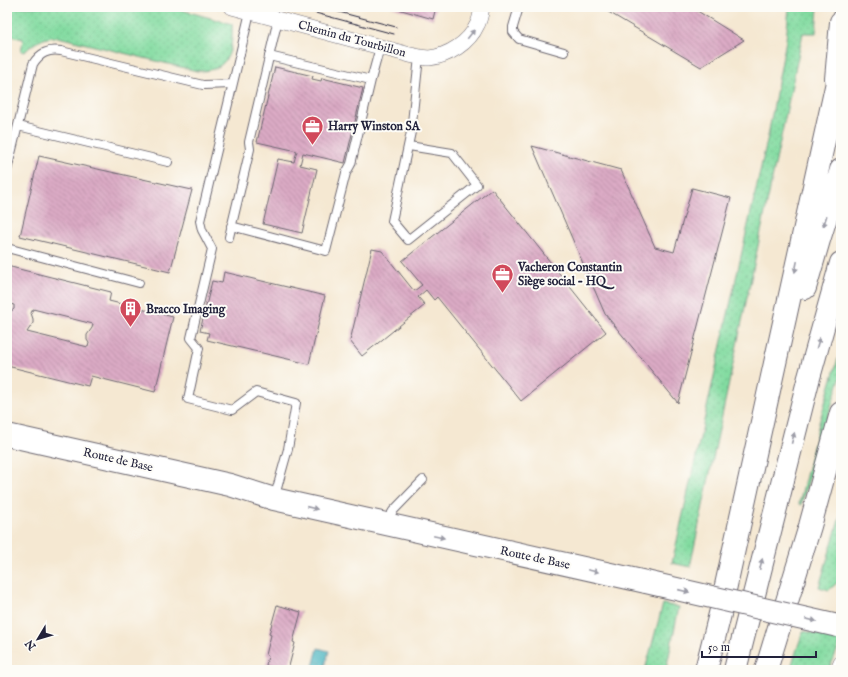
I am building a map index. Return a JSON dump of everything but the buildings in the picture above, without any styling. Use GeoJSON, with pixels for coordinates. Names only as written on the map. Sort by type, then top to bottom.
{"type":"FeatureCollection","features":[{"type":"Feature","properties":{"kind":"main road"},"geometry":{"type":"LineString","coordinates":[[834,92],[841,22]]}},
{"type":"Feature","properties":{"kind":"main road"},"geometry":{"type":"LineString","coordinates":[[721,608],[841,64]]}},
{"type":"Feature","properties":{"kind":"main road"},"geometry":{"type":"LineString","coordinates":[[706,670],[778,386],[819,240],[841,170]]}},
{"type":"Feature","properties":{"kind":"main road"},"geometry":{"type":"LineString","coordinates":[[735,670],[802,404],[841,263]]}},
{"type":"Feature","properties":{"kind":"main road"},"geometry":{"type":"LineString","coordinates":[[766,670],[810,526],[841,413]]}},
{"type":"Feature","properties":{"kind":"main road","name":"Route de Base"},"geometry":{"type":"LineString","coordinates":[[7,435],[230,485],[277,493],[389,518],[840,621]]}},
{"type":"Feature","properties":{"kind":"main road"},"geometry":{"type":"LineString","coordinates":[[810,526],[841,451]]}},
{"type":"Feature","properties":{"kind":"street","name":"Chemin du Tourbillon"},"geometry":{"type":"LineString","coordinates":[[232,7],[419,57],[428,58],[449,52],[469,37],[477,25],[482,7]]}},
{"type":"Feature","properties":{"kind":"street"},"geometry":{"type":"LineString","coordinates":[[838,670],[841,663]]}},
{"type":"Feature","properties":{"kind":"lane"},"geometry":{"type":"LineString","coordinates":[[519,7],[513,27],[513,32],[519,39],[564,52]]}},
{"type":"Feature","properties":{"kind":"lane"},"geometry":{"type":"LineString","coordinates":[[250,12],[200,221],[202,230],[212,249],[191,338],[199,348],[188,399],[232,410],[256,392],[296,403],[288,449],[277,493]]}},
{"type":"Feature","properties":{"kind":"lane"},"geometry":{"type":"LineString","coordinates":[[229,237],[250,149],[249,142],[278,19]]}},
{"type":"Feature","properties":{"kind":"lane"},"geometry":{"type":"LineString","coordinates":[[231,226],[326,251],[346,173],[351,164],[380,46]]}},
{"type":"Feature","properties":{"kind":"lane"},"geometry":{"type":"LineString","coordinates":[[7,170],[32,64],[38,56],[45,52],[53,50],[203,84],[232,84]]}},
{"type":"Feature","properties":{"kind":"lane"},"geometry":{"type":"LineString","coordinates":[[269,56],[371,80]]}},
{"type":"Feature","properties":{"kind":"lane"},"geometry":{"type":"LineString","coordinates":[[409,146],[452,153],[477,185],[408,240],[392,221],[409,146],[419,57]]}},
{"type":"Feature","properties":{"kind":"lane"},"geometry":{"type":"LineString","coordinates":[[18,126],[168,162]]}},
{"type":"Feature","properties":{"kind":"lane"},"geometry":{"type":"LineString","coordinates":[[7,248],[139,283]]}},
{"type":"Feature","properties":{"kind":"lane"},"geometry":{"type":"LineString","coordinates":[[389,518],[423,480]]}},
{"type":"Feature","properties":{"kind":"green space"},"geometry":{"type":"Polygon","coordinates":[[[7,7],[171,7],[232,24],[230,51],[227,58],[216,68],[197,71],[58,37],[40,41],[32,45],[25,52],[21,51],[23,39],[7,35],[7,7]]]}},
{"type":"Feature","properties":{"kind":"green space"},"geometry":{"type":"Polygon","coordinates":[[[789,7],[818,7],[816,33],[803,33],[690,567],[672,563],[768,136],[786,40],[789,7]]]}},
{"type":"Feature","properties":{"kind":"green space"},"geometry":{"type":"Polygon","coordinates":[[[841,348],[841,375],[801,505],[799,504],[819,423],[841,348]]]}},
{"type":"Feature","properties":{"kind":"green space"},"geometry":{"type":"Polygon","coordinates":[[[841,513],[841,574],[838,582],[829,590],[819,587],[841,513]]]}},
{"type":"Feature","properties":{"kind":"green space"},"geometry":{"type":"Polygon","coordinates":[[[663,604],[679,607],[666,670],[645,670],[663,604]]]}},
{"type":"Feature","properties":{"kind":"green space"},"geometry":{"type":"Polygon","coordinates":[[[803,631],[839,638],[841,641],[829,670],[790,670],[803,631]]]}},
{"type":"Feature","properties":{"kind":"water"},"geometry":{"type":"Polygon","coordinates":[[[318,648],[329,651],[324,670],[312,670],[318,648]]]}},
{"type":"Feature","properties":{"kind":"tram line"},"geometry":{"type":"LineString","coordinates":[[293,7],[394,34]]}},
{"type":"Feature","properties":{"kind":"tram line"},"geometry":{"type":"LineString","coordinates":[[320,7],[396,27]]}},
{"type":"Feature","properties":{"kind":"place","name":"Harry Winston SA"},"geometry":{"type":"Point","coordinates":[313,146]}},
{"type":"Feature","properties":{"kind":"place","name":"Vacheron Constantin Siège social - HQ"},"geometry":{"type":"Point","coordinates":[503,294]}},
{"type":"Feature","properties":{"kind":"place","name":"Bracco Imaging"},"geometry":{"type":"Point","coordinates":[131,328]}}]}
